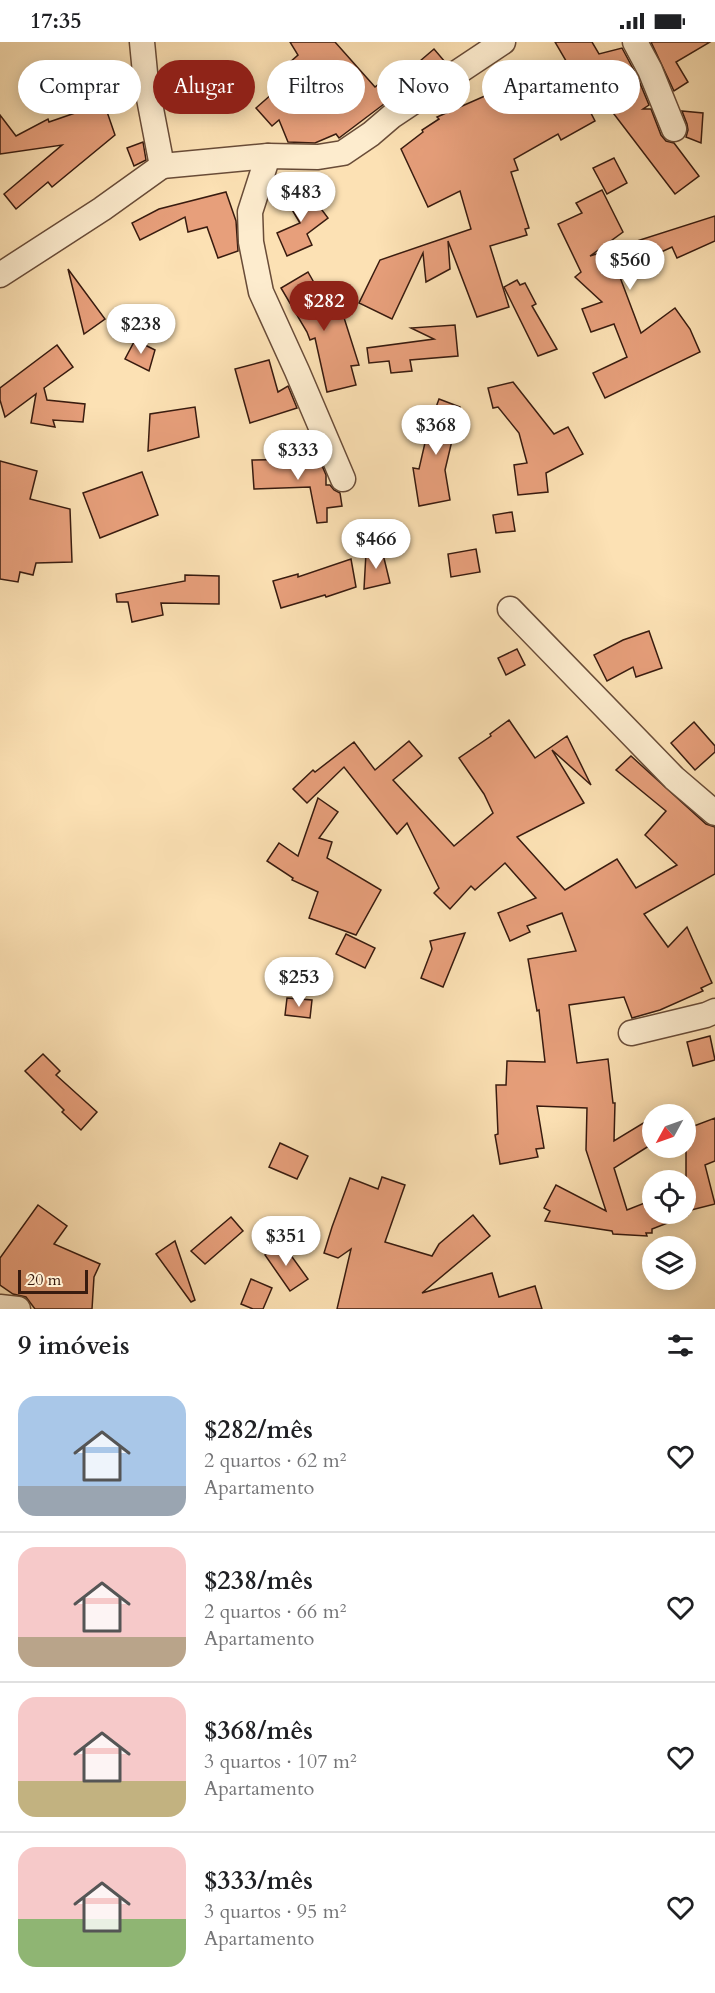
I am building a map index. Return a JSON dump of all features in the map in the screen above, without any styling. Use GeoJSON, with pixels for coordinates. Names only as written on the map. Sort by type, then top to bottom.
{"type":"FeatureCollection","features":[{"type":"Feature","properties":{"kind":"street"},"geometry":{"type":"LineString","coordinates":[[142,42],[146,83],[162,166]]}},
{"type":"Feature","properties":{"kind":"street"},"geometry":{"type":"LineString","coordinates":[[0,275],[102,209],[162,166],[268,156],[318,157],[343,153],[392,116],[503,42]]}},
{"type":"Feature","properties":{"kind":"street"},"geometry":{"type":"LineString","coordinates":[[635,42],[650,70],[674,129]]}},
{"type":"Feature","properties":{"kind":"street"},"geometry":{"type":"LineString","coordinates":[[268,156],[250,212],[251,242],[261,291],[343,479]]}},
{"type":"Feature","properties":{"kind":"street"},"geometry":{"type":"LineString","coordinates":[[510,609],[674,778],[715,813]]}},
{"type":"Feature","properties":{"kind":"street"},"geometry":{"type":"LineString","coordinates":[[631,1033],[715,1011]]}},
{"type":"Feature","properties":{"kind":"street"},"geometry":{"type":"LineString","coordinates":[[0,1306],[18,1309]]}},
{"type":"Feature","properties":{"kind":"building"},"geometry":{"type":"Polygon","coordinates":[[[290,42],[335,42],[351,60],[292,60],[298,55],[290,42]]]}},
{"type":"Feature","properties":{"kind":"building"},"geometry":{"type":"Polygon","coordinates":[[[555,42],[592,42],[599,54],[622,48],[628,60],[566,60],[555,42]]]}},
{"type":"Feature","properties":{"kind":"building"},"geometry":{"type":"Polygon","coordinates":[[[651,42],[710,42],[676,62],[688,82],[674,91],[651,42]]]}},
{"type":"Feature","properties":{"kind":"building"},"geometry":{"type":"Polygon","coordinates":[[[434,49],[443,60],[421,60],[434,49]]]}},
{"type":"Feature","properties":{"kind":"building"},"geometry":{"type":"Polygon","coordinates":[[[365,76],[375,87],[377,85],[377,109],[339,138],[336,134],[315,143],[288,142],[279,120],[272,126],[256,108],[267,98],[267,114],[365,114],[365,76]]]}},
{"type":"Feature","properties":{"kind":"building"},"geometry":{"type":"Polygon","coordinates":[[[640,83],[649,105],[643,109],[651,109],[661,135],[666,141],[674,143],[699,176],[675,194],[614,114],[640,114],[640,83]]]}},
{"type":"Feature","properties":{"kind":"building"},"geometry":{"type":"Polygon","coordinates":[[[482,97],[482,114],[591,114],[595,121],[561,140],[558,134],[514,159],[518,170],[511,172],[529,228],[525,229],[527,235],[490,246],[509,307],[477,317],[448,241],[450,269],[426,282],[423,253],[392,319],[359,303],[380,260],[471,229],[460,191],[428,207],[401,149],[423,132],[422,130],[439,119],[437,117],[444,114],[470,114],[470,102],[482,97]]]}},
{"type":"Feature","properties":{"kind":"building"},"geometry":{"type":"Polygon","coordinates":[[[682,111],[703,113],[701,143],[686,137],[688,130],[682,111]]]}},
{"type":"Feature","properties":{"kind":"building"},"geometry":{"type":"Polygon","coordinates":[[[72,114],[108,114],[115,135],[52,187],[48,182],[16,209],[4,194],[62,145],[0,154],[0,115],[16,136],[48,119],[49,122],[72,114]]]}},
{"type":"Feature","properties":{"kind":"building"},"geometry":{"type":"Polygon","coordinates":[[[143,142],[146,160],[134,166],[127,148],[143,142]]]}},
{"type":"Feature","properties":{"kind":"building"},"geometry":{"type":"Polygon","coordinates":[[[614,158],[627,183],[607,194],[593,168],[614,158]]]}},
{"type":"Feature","properties":{"kind":"building"},"geometry":{"type":"Polygon","coordinates":[[[301,189],[311,205],[316,202],[328,218],[307,234],[312,245],[287,256],[277,233],[300,223],[285,198],[301,189]]]}},
{"type":"Feature","properties":{"kind":"building"},"geometry":{"type":"Polygon","coordinates":[[[602,190],[623,232],[590,256],[715,216],[715,241],[677,258],[672,247],[618,272],[641,333],[675,308],[690,329],[700,352],[605,398],[593,373],[627,357],[614,324],[591,332],[582,309],[602,302],[575,277],[581,272],[558,224],[582,213],[576,203],[602,190]]]}},
{"type":"Feature","properties":{"kind":"building"},"geometry":{"type":"Polygon","coordinates":[[[226,192],[236,221],[238,251],[218,258],[207,227],[188,232],[185,217],[140,240],[132,223],[159,209],[226,192]]]}},
{"type":"Feature","properties":{"kind":"building"},"geometry":{"type":"Polygon","coordinates":[[[68,269],[105,319],[84,334],[68,269]]]}},
{"type":"Feature","properties":{"kind":"building"},"geometry":{"type":"Polygon","coordinates":[[[308,272],[329,309],[340,305],[359,365],[351,366],[356,385],[327,392],[315,338],[310,340],[281,288],[308,272]]]}},
{"type":"Feature","properties":{"kind":"building"},"geometry":{"type":"Polygon","coordinates":[[[517,280],[520,285],[525,283],[536,304],[532,306],[557,349],[538,356],[504,287],[517,280]]]}},
{"type":"Feature","properties":{"kind":"building"},"geometry":{"type":"Polygon","coordinates":[[[455,325],[458,356],[410,360],[412,371],[391,373],[389,361],[369,363],[367,348],[434,339],[411,328],[455,325]]]}},
{"type":"Feature","properties":{"kind":"building"},"geometry":{"type":"Polygon","coordinates":[[[135,340],[155,350],[149,371],[125,359],[135,340]]]}},
{"type":"Feature","properties":{"kind":"building"},"geometry":{"type":"Polygon","coordinates":[[[57,345],[73,367],[44,388],[47,400],[85,404],[83,422],[53,420],[55,427],[31,423],[36,394],[5,417],[0,400],[0,388],[57,345]]]}},
{"type":"Feature","properties":{"kind":"building"},"geometry":{"type":"Polygon","coordinates":[[[269,360],[278,392],[288,386],[297,408],[250,423],[235,369],[269,360]]]}},
{"type":"Feature","properties":{"kind":"building"},"geometry":{"type":"Polygon","coordinates":[[[513,382],[554,434],[568,427],[583,454],[546,473],[548,492],[518,495],[514,465],[527,463],[519,433],[498,407],[493,408],[488,388],[513,382]]]}},
{"type":"Feature","properties":{"kind":"building"},"geometry":{"type":"Polygon","coordinates":[[[439,399],[460,407],[445,470],[450,500],[419,506],[413,468],[419,469],[430,421],[439,399]]]}},
{"type":"Feature","properties":{"kind":"building"},"geometry":{"type":"Polygon","coordinates":[[[195,407],[199,437],[148,451],[150,414],[195,407]]]}},
{"type":"Feature","properties":{"kind":"building"},"geometry":{"type":"Polygon","coordinates":[[[317,454],[326,475],[326,485],[330,485],[340,493],[342,506],[327,508],[327,522],[317,523],[310,487],[254,489],[252,460],[304,459],[304,455],[317,454]]]}},
{"type":"Feature","properties":{"kind":"building"},"geometry":{"type":"Polygon","coordinates":[[[0,461],[37,471],[30,499],[70,509],[72,562],[36,563],[33,575],[20,572],[18,582],[0,579],[0,461]]]}},
{"type":"Feature","properties":{"kind":"building"},"geometry":{"type":"Polygon","coordinates":[[[142,472],[158,515],[100,538],[83,493],[142,472]]]}},
{"type":"Feature","properties":{"kind":"building"},"geometry":{"type":"Polygon","coordinates":[[[512,512],[515,531],[496,533],[493,515],[512,512]]]}},
{"type":"Feature","properties":{"kind":"building"},"geometry":{"type":"Polygon","coordinates":[[[476,549],[480,572],[451,577],[448,554],[476,549]]]}},
{"type":"Feature","properties":{"kind":"building"},"geometry":{"type":"Polygon","coordinates":[[[382,550],[390,583],[364,589],[366,553],[382,550]]]}},
{"type":"Feature","properties":{"kind":"building"},"geometry":{"type":"Polygon","coordinates":[[[351,559],[356,587],[281,608],[273,581],[298,574],[298,577],[351,559]]]}},
{"type":"Feature","properties":{"kind":"building"},"geometry":{"type":"Polygon","coordinates":[[[185,575],[219,576],[219,604],[161,603],[163,615],[132,622],[128,602],[117,602],[116,594],[185,581],[185,575]]]}},
{"type":"Feature","properties":{"kind":"building"},"geometry":{"type":"Polygon","coordinates":[[[649,631],[662,668],[636,677],[633,667],[607,681],[594,655],[623,640],[649,631]]]}},
{"type":"Feature","properties":{"kind":"building"},"geometry":{"type":"Polygon","coordinates":[[[517,649],[525,665],[506,675],[498,658],[517,649]]]}},
{"type":"Feature","properties":{"kind":"building"},"geometry":{"type":"Polygon","coordinates":[[[509,720],[535,758],[567,736],[591,785],[552,750],[584,803],[517,837],[565,890],[617,859],[636,888],[677,865],[645,835],[666,811],[616,770],[631,756],[706,824],[715,827],[715,874],[644,914],[668,947],[687,927],[712,983],[701,988],[703,991],[660,1010],[632,1018],[624,997],[569,1005],[577,1063],[608,1059],[613,1103],[615,1103],[614,1141],[642,1124],[642,1150],[614,1168],[627,1210],[642,1204],[642,1224],[665,1224],[652,1229],[652,1233],[646,1233],[647,1236],[613,1234],[612,1231],[545,1221],[550,1211],[544,1208],[556,1185],[606,1211],[586,1150],[587,1108],[537,1106],[544,1148],[536,1149],[538,1157],[500,1164],[495,1135],[498,1134],[496,1085],[506,1085],[507,1061],[545,1062],[539,1010],[537,1011],[528,959],[576,951],[562,913],[527,926],[530,932],[510,941],[498,913],[536,898],[505,863],[475,890],[471,886],[450,909],[434,893],[439,888],[407,823],[397,834],[344,767],[307,803],[293,789],[313,770],[315,772],[354,742],[375,770],[409,741],[422,756],[393,780],[454,846],[493,813],[484,794],[459,758],[491,736],[490,734],[509,720]]]}},
{"type":"Feature","properties":{"kind":"building"},"geometry":{"type":"Polygon","coordinates":[[[694,722],[715,746],[715,752],[695,770],[671,743],[694,722]]]}},
{"type":"Feature","properties":{"kind":"building"},"geometry":{"type":"Polygon","coordinates":[[[318,798],[338,812],[319,838],[332,842],[327,858],[381,890],[356,935],[309,918],[318,892],[292,880],[293,878],[267,861],[279,843],[298,856],[318,798]]]}},
{"type":"Feature","properties":{"kind":"building"},"geometry":{"type":"Polygon","coordinates":[[[465,933],[443,987],[421,978],[432,949],[430,941],[465,933]]]}},
{"type":"Feature","properties":{"kind":"building"},"geometry":{"type":"Polygon","coordinates":[[[346,934],[375,948],[365,968],[336,954],[346,934]]]}},
{"type":"Feature","properties":{"kind":"building"},"geometry":{"type":"Polygon","coordinates":[[[287,998],[312,1000],[310,1018],[285,1015],[287,998]]]}},
{"type":"Feature","properties":{"kind":"building"},"geometry":{"type":"Polygon","coordinates":[[[710,1036],[715,1060],[693,1066],[687,1042],[710,1036]]]}},
{"type":"Feature","properties":{"kind":"building"},"geometry":{"type":"Polygon","coordinates":[[[43,1054],[60,1071],[56,1075],[97,1112],[81,1130],[25,1071],[43,1054]]]}},
{"type":"Feature","properties":{"kind":"building"},"geometry":{"type":"Polygon","coordinates":[[[715,1118],[715,1161],[705,1165],[715,1204],[696,1209],[696,1170],[686,1170],[686,1158],[696,1158],[696,1125],[715,1118]]]}},
{"type":"Feature","properties":{"kind":"building"},"geometry":{"type":"Polygon","coordinates":[[[280,1143],[308,1156],[297,1179],[269,1167],[280,1143]]]}},
{"type":"Feature","properties":{"kind":"building"},"geometry":{"type":"Polygon","coordinates":[[[382,1177],[405,1185],[385,1242],[432,1256],[439,1244],[473,1215],[490,1236],[422,1293],[492,1273],[499,1297],[535,1286],[542,1309],[337,1309],[351,1249],[338,1258],[324,1253],[332,1227],[350,1178],[378,1189],[382,1177]]]}},
{"type":"Feature","properties":{"kind":"building"},"geometry":{"type":"Polygon","coordinates":[[[38,1205],[67,1226],[54,1244],[100,1264],[94,1277],[92,1309],[35,1309],[26,1297],[13,1294],[0,1285],[0,1258],[38,1205]]]}},
{"type":"Feature","properties":{"kind":"building"},"geometry":{"type":"Polygon","coordinates":[[[231,1217],[243,1231],[205,1264],[191,1251],[231,1217]]]}},
{"type":"Feature","properties":{"kind":"building"},"geometry":{"type":"Polygon","coordinates":[[[175,1241],[195,1300],[191,1302],[156,1254],[175,1241]]]}},
{"type":"Feature","properties":{"kind":"building"},"geometry":{"type":"Polygon","coordinates":[[[282,1243],[308,1279],[290,1291],[265,1255],[282,1243]]]}},
{"type":"Feature","properties":{"kind":"building"},"geometry":{"type":"Polygon","coordinates":[[[251,1279],[272,1288],[263,1309],[253,1309],[241,1304],[251,1279]]]}}]}
